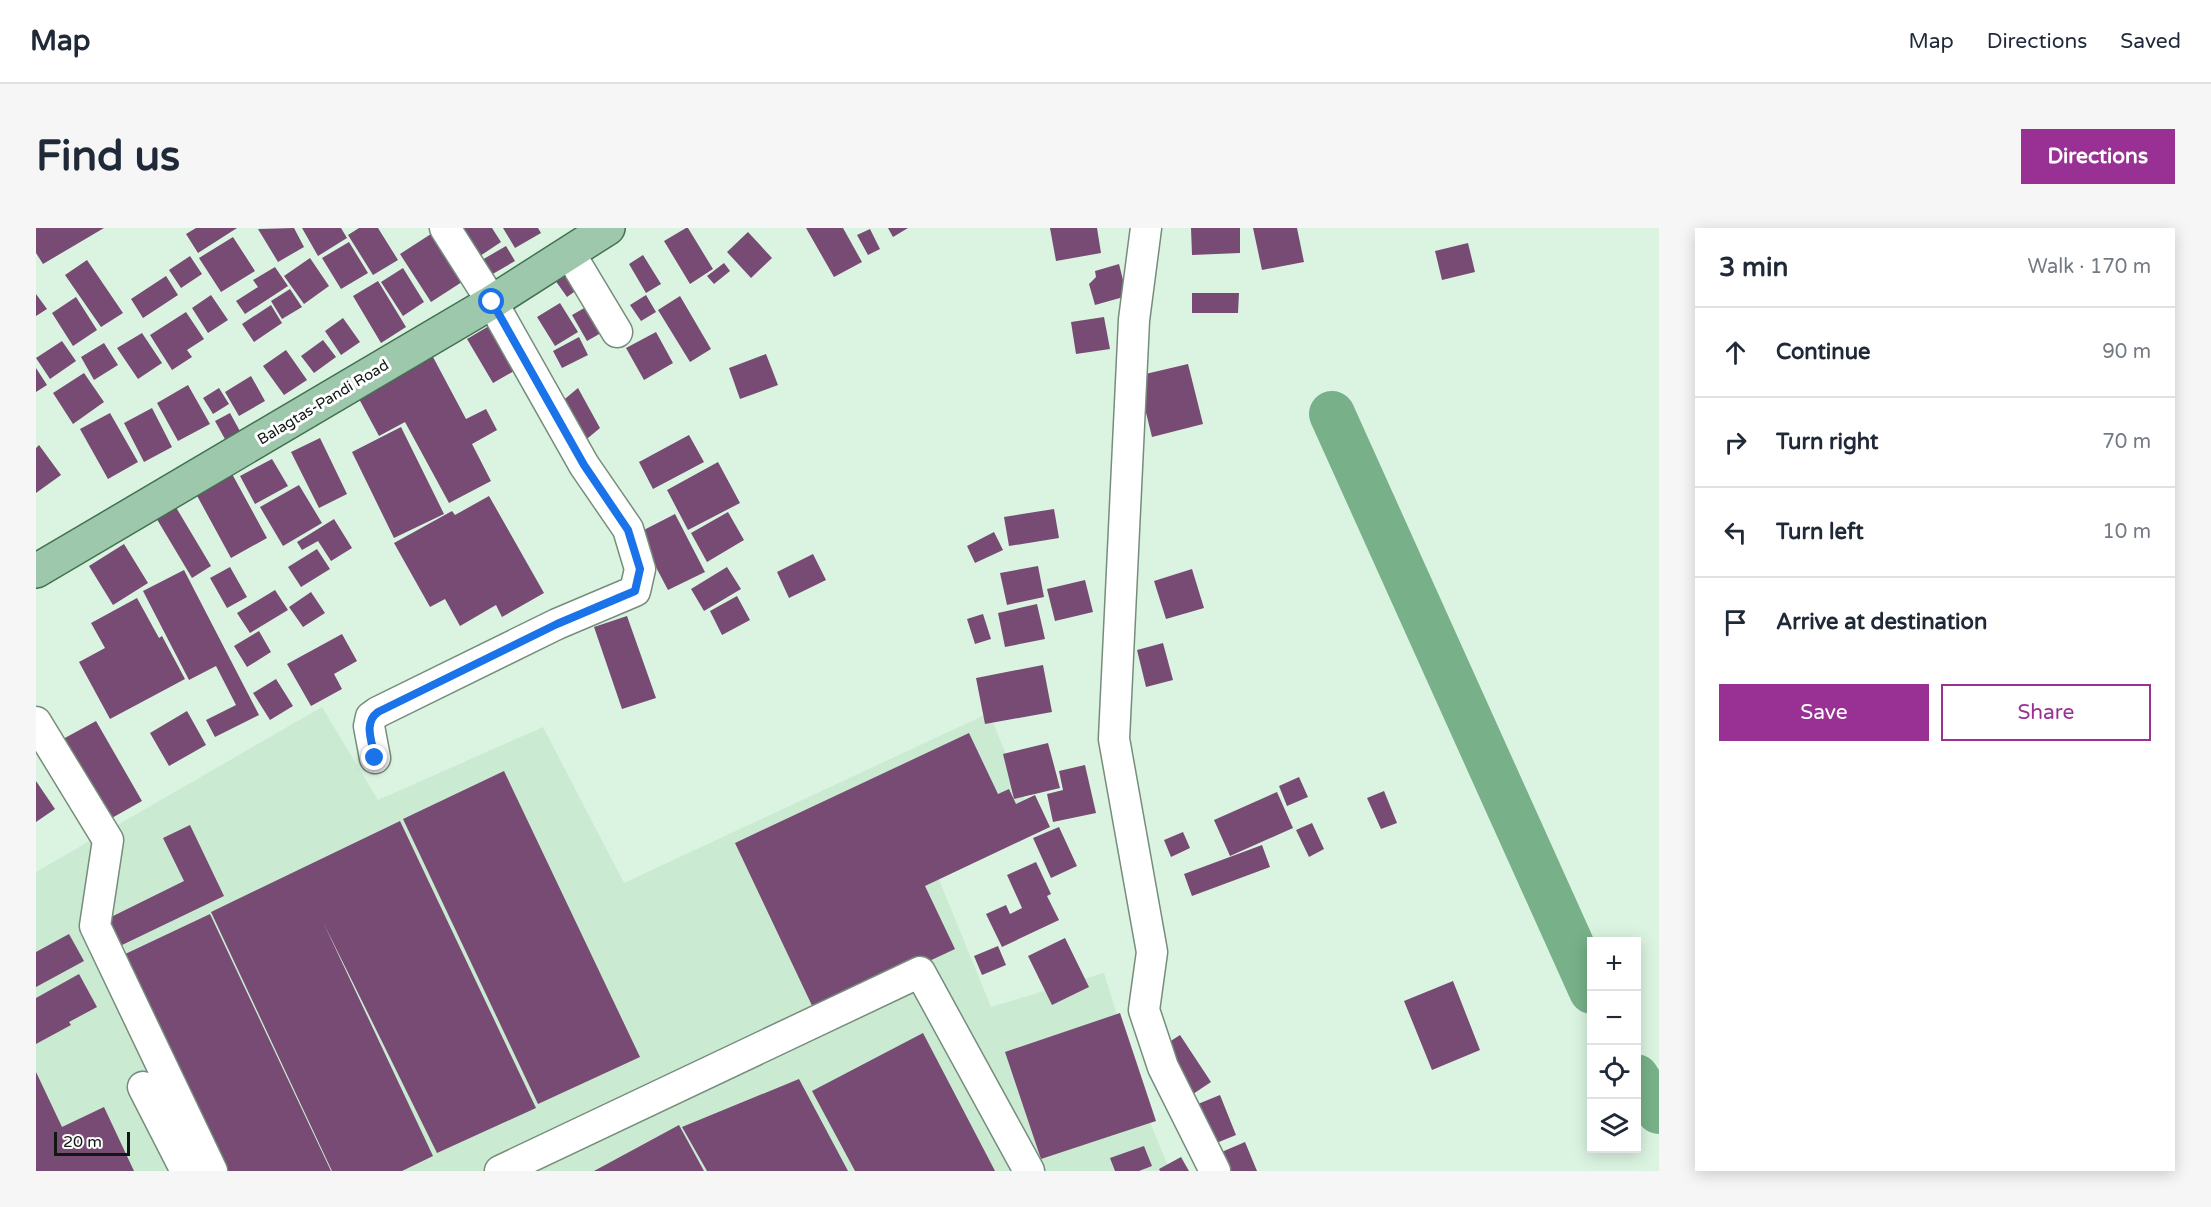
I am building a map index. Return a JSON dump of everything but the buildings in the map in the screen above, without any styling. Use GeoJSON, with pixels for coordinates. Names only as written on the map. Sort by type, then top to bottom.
{"type":"FeatureCollection","features":[{"type":"Feature","properties":{"kind":"main road","name":"Balagtas-Pandi Road"},"geometry":{"type":"LineString","coordinates":[[36,571],[492,302],[608,228]]}},
{"type":"Feature","properties":{"kind":"street"},"geometry":{"type":"LineString","coordinates":[[375,758],[369,726],[371,717],[378,712],[557,624],[635,591],[640,569],[628,530],[584,465],[492,302],[446,228]]}},
{"type":"Feature","properties":{"kind":"street"},"geometry":{"type":"LineString","coordinates":[[1146,228],[1134,320],[1114,739],[1152,952],[1144,1010],[1163,1067],[1215,1171]]}},
{"type":"Feature","properties":{"kind":"street"},"geometry":{"type":"LineString","coordinates":[[569,252],[617,332]]}},
{"type":"Feature","properties":{"kind":"street"},"geometry":{"type":"LineString","coordinates":[[36,722],[108,840],[95,926],[212,1171]]}},
{"type":"Feature","properties":{"kind":"street"},"geometry":{"type":"LineString","coordinates":[[500,1171],[920,972],[1029,1171]]}},
{"type":"Feature","properties":{"kind":"street"},"geometry":{"type":"LineString","coordinates":[[143,1087],[186,1171]]}},
{"type":"Feature","properties":{"kind":"shaded area"},"geometry":{"type":"Polygon","coordinates":[[[322,707],[378,800],[543,727],[624,883],[989,713],[1027,805],[931,860],[991,1007],[1104,973],[1150,1122],[1170,1171],[36,1171],[36,872],[322,707]]]}},
{"type":"Feature","properties":{"kind":"waterway"},"geometry":{"type":"LineString","coordinates":[[1332,414],[1587,980]]}},
{"type":"Feature","properties":{"kind":"waterway"},"geometry":{"type":"LineString","coordinates":[[1641,1084],[1659,1111]]}},
{"type":"Feature","properties":{"kind":"route"},"geometry":{"type":"LineString","coordinates":[[375,758],[369,726],[371,717],[378,712],[557,624],[635,591],[640,569],[628,530],[584,465],[492,302]]}}]}
